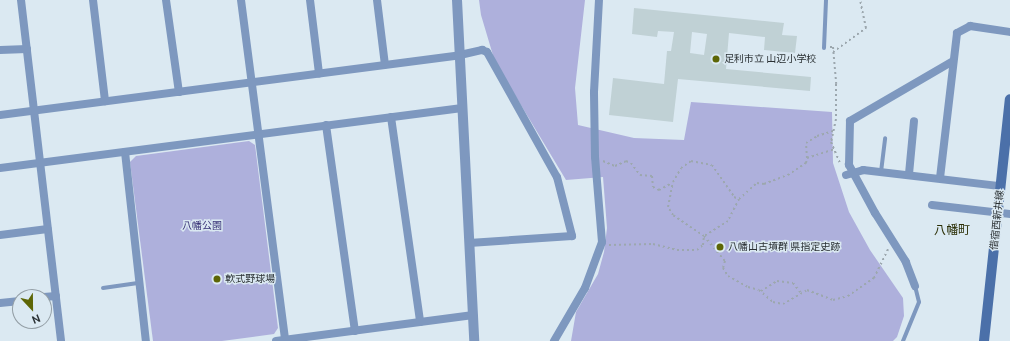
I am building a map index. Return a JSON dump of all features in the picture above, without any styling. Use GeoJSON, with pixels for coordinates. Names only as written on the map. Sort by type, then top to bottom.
{"type":"FeatureCollection","features":[{"type":"Feature","properties":{"kind":"main road","name":"借宿西新井線"},"geometry":{"type":"LineString","coordinates":[[984,341],[1000,186],[1006,164],[1010,99]]}},
{"type":"Feature","properties":{"kind":"street"},"geometry":{"type":"LineString","coordinates":[[21,0],[61,341]]}},
{"type":"Feature","properties":{"kind":"street"},"geometry":{"type":"LineString","coordinates":[[93,0],[105,102]]}},
{"type":"Feature","properties":{"kind":"street"},"geometry":{"type":"LineString","coordinates":[[166,0],[179,92]]}},
{"type":"Feature","properties":{"kind":"street"},"geometry":{"type":"LineString","coordinates":[[241,0],[282,341],[473,315]]}},
{"type":"Feature","properties":{"kind":"street"},"geometry":{"type":"LineString","coordinates":[[310,0],[319,73]]}},
{"type":"Feature","properties":{"kind":"street"},"geometry":{"type":"LineString","coordinates":[[377,0],[385,65]]}},
{"type":"Feature","properties":{"kind":"street"},"geometry":{"type":"LineString","coordinates":[[457,0],[474,341]]}},
{"type":"Feature","properties":{"kind":"street"},"geometry":{"type":"LineString","coordinates":[[554,341],[585,288],[601,245],[603,226],[595,157],[594,92],[599,0]]}},
{"type":"Feature","properties":{"kind":"street"},"geometry":{"type":"LineString","coordinates":[[940,178],[957,33],[964,27],[1010,32]]}},
{"type":"Feature","properties":{"kind":"street"},"geometry":{"type":"LineString","coordinates":[[0,50],[26,49]]}},
{"type":"Feature","properties":{"kind":"street"},"geometry":{"type":"LineString","coordinates":[[0,115],[460,55],[482,50],[486,52],[557,177],[572,236],[469,243]]}},
{"type":"Feature","properties":{"kind":"street"},"geometry":{"type":"LineString","coordinates":[[915,286],[906,262],[875,213],[855,172],[849,165],[850,121],[953,61]]}},
{"type":"Feature","properties":{"kind":"street"},"geometry":{"type":"LineString","coordinates":[[0,168],[462,108]]}},
{"type":"Feature","properties":{"kind":"street"},"geometry":{"type":"LineString","coordinates":[[391,117],[420,322]]}},
{"type":"Feature","properties":{"kind":"street"},"geometry":{"type":"LineString","coordinates":[[909,174],[914,121]]}},
{"type":"Feature","properties":{"kind":"street"},"geometry":{"type":"LineString","coordinates":[[326,125],[355,331]]}},
{"type":"Feature","properties":{"kind":"street"},"geometry":{"type":"LineString","coordinates":[[125,152],[146,341]]}},
{"type":"Feature","properties":{"kind":"street"},"geometry":{"type":"LineString","coordinates":[[846,175],[863,170],[909,174],[1000,186]]}},
{"type":"Feature","properties":{"kind":"street"},"geometry":{"type":"LineString","coordinates":[[932,205],[1010,214]]}},
{"type":"Feature","properties":{"kind":"street"},"geometry":{"type":"LineString","coordinates":[[0,235],[48,229]]}},
{"type":"Feature","properties":{"kind":"street"},"geometry":{"type":"LineString","coordinates":[[52,296],[56,296]]}},
{"type":"Feature","properties":{"kind":"street"},"geometry":{"type":"LineString","coordinates":[[0,303],[12,301]]}},
{"type":"Feature","properties":{"kind":"lane"},"geometry":{"type":"LineString","coordinates":[[824,48],[826,0]]}},
{"type":"Feature","properties":{"kind":"lane"},"geometry":{"type":"LineString","coordinates":[[881,172],[885,138]]}},
{"type":"Feature","properties":{"kind":"lane"},"geometry":{"type":"LineString","coordinates":[[104,288],[140,283]]}},
{"type":"Feature","properties":{"kind":"lane"},"geometry":{"type":"LineString","coordinates":[[903,341],[919,302],[915,286]]}},
{"type":"Feature","properties":{"kind":"path"},"geometry":{"type":"LineString","coordinates":[[833,52],[866,28],[860,0]]}},
{"type":"Feature","properties":{"kind":"path"},"geometry":{"type":"LineString","coordinates":[[824,48],[833,47],[836,84],[831,142],[846,175]]}},
{"type":"Feature","properties":{"kind":"path"},"geometry":{"type":"LineString","coordinates":[[704,236],[728,221],[739,200],[757,183],[764,184],[788,176],[806,163],[806,143],[817,136],[833,131]]}},
{"type":"Feature","properties":{"kind":"path"},"geometry":{"type":"LineString","coordinates":[[807,158],[834,149]]}},
{"type":"Feature","properties":{"kind":"path"},"geometry":{"type":"LineString","coordinates":[[595,157],[616,166],[626,161],[630,163],[640,175],[652,176],[653,187],[659,190],[673,182]]}},
{"type":"Feature","properties":{"kind":"path"},"geometry":{"type":"LineString","coordinates":[[739,200],[734,197],[712,165],[691,161],[681,168],[673,182],[668,207],[673,215],[704,236],[724,260],[723,268],[728,276],[761,291],[773,302],[783,304],[807,290],[833,300],[854,292],[874,278],[880,270],[892,239]]}},
{"type":"Feature","properties":{"kind":"path"},"geometry":{"type":"LineString","coordinates":[[601,245],[653,244],[677,250],[697,250],[703,245],[704,236]]}},
{"type":"Feature","properties":{"kind":"path"},"geometry":{"type":"LineString","coordinates":[[761,291],[777,281],[793,283],[801,293]]}},
{"type":"Feature","properties":{"kind":"green space"},"geometry":{"type":"Polygon","coordinates":[[[479,0],[585,0],[575,88],[578,125],[634,138],[684,140],[691,102],[832,112],[833,163],[849,212],[870,250],[903,298],[904,316],[897,337],[893,341],[571,341],[576,312],[598,274],[604,252],[607,228],[603,177],[566,180],[495,62],[481,15],[479,0]]]}},
{"type":"Feature","properties":{"kind":"green space","name":"八幡公園"},"geometry":{"type":"Polygon","coordinates":[[[249,141],[255,145],[278,328],[274,334],[222,341],[153,341],[130,162],[136,156],[249,141]]]}},
{"type":"Feature","properties":{"kind":"building"},"geometry":{"type":"Polygon","coordinates":[[[634,8],[784,23],[782,35],[797,36],[795,53],[764,50],[765,37],[729,33],[726,69],[811,77],[810,91],[678,79],[673,122],[609,115],[613,78],[664,84],[667,51],[671,51],[674,32],[658,31],[657,37],[632,34],[634,8]],[[692,32],[690,53],[704,55],[707,34],[692,32]]]}},
{"type":"Feature","properties":{"kind":"place","name":"足利市立 山辺小学校"},"geometry":{"type":"Point","coordinates":[716,59]}},
{"type":"Feature","properties":{"kind":"place","name":"八幡山古墳群 県指定史跡"},"geometry":{"type":"Point","coordinates":[720,247]}},
{"type":"Feature","properties":{"kind":"place","name":"軟式野球場"},"geometry":{"type":"Point","coordinates":[217,279]}},
{"type":"Feature","properties":{"kind":"district","name":"八幡町"},"geometry":{"type":"Point","coordinates":[952,230]}}]}
